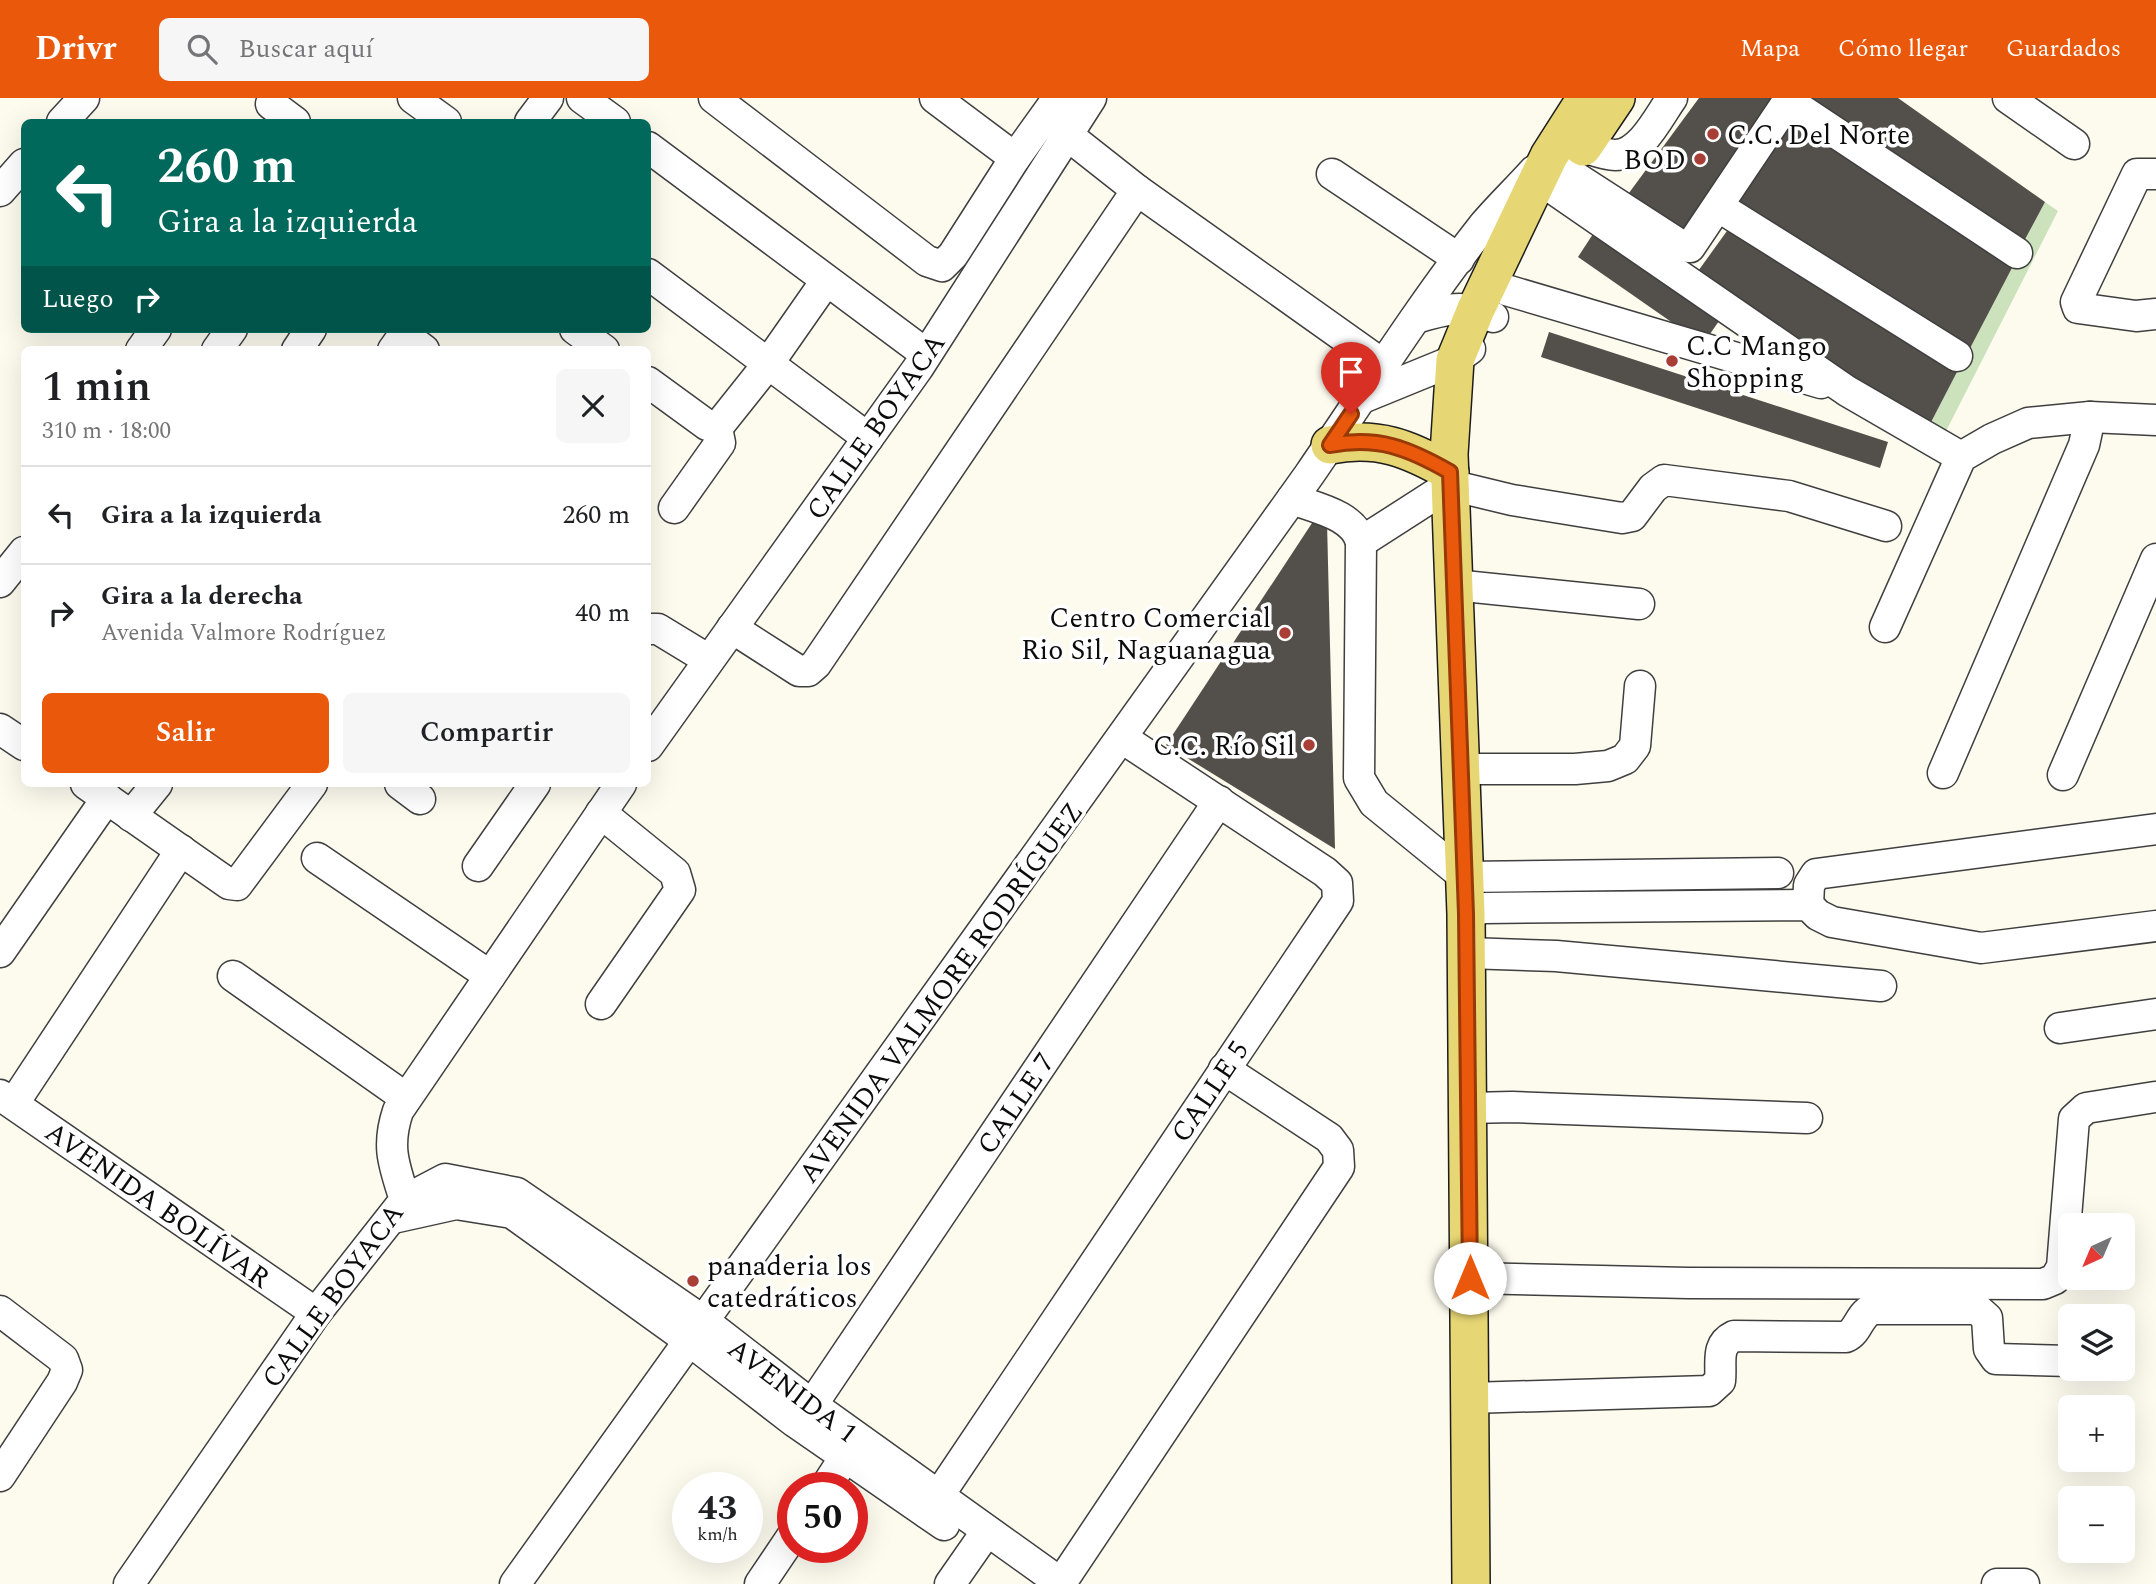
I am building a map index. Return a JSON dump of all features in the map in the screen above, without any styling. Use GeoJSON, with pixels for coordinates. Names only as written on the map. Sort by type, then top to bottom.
{"type":"FeatureCollection","features":[{"type":"Feature","properties":{"kind":"main road"},"geometry":{"type":"LineString","coordinates":[[1471,1584],[1467,953],[1450,471],[1470,392],[1482,323],[1563,166],[1586,98]]}},
{"type":"Feature","properties":{"kind":"main road"},"geometry":{"type":"LineString","coordinates":[[1563,166],[1616,98]]}},
{"type":"Feature","properties":{"kind":"main road"},"geometry":{"type":"LineString","coordinates":[[1330,445],[1376,441],[1414,453],[1450,471]]}},
{"type":"Feature","properties":{"kind":"street"},"geometry":{"type":"LineString","coordinates":[[65,119],[84,98]]}},
{"type":"Feature","properties":{"kind":"street"},"geometry":{"type":"LineString","coordinates":[[413,98],[442,119]]}},
{"type":"Feature","properties":{"kind":"street"},"geometry":{"type":"LineString","coordinates":[[532,119],[548,98]]}},
{"type":"Feature","properties":{"kind":"street"},"geometry":{"type":"LineString","coordinates":[[582,98],[611,119]]}},
{"type":"Feature","properties":{"kind":"street"},"geometry":{"type":"LineString","coordinates":[[714,98],[927,261],[942,266],[953,255],[1015,158],[1056,117],[1137,190],[1382,364]]}},
{"type":"Feature","properties":{"kind":"street"},"geometry":{"type":"LineString","coordinates":[[935,98],[1015,158]]}},
{"type":"Feature","properties":{"kind":"street","name":"CALLE BOYACA"},"geometry":{"type":"LineString","coordinates":[[651,742],[926,354],[1056,117],[1091,98]]}},
{"type":"Feature","properties":{"kind":"street"},"geometry":{"type":"LineString","coordinates":[[1563,166],[1622,154],[1633,149],[1672,98]]}},
{"type":"Feature","properties":{"kind":"street"},"geometry":{"type":"LineString","coordinates":[[2008,98],[2074,144]]}},
{"type":"Feature","properties":{"kind":"street"},"geometry":{"type":"LineString","coordinates":[[1563,166],[1686,247],[1690,247],[1788,101],[2017,253]]}},
{"type":"Feature","properties":{"kind":"street"},"geometry":{"type":"LineString","coordinates":[[271,104],[291,119]]}},
{"type":"Feature","properties":{"kind":"street"},"geometry":{"type":"LineString","coordinates":[[651,149],[926,354]]}},
{"type":"Feature","properties":{"kind":"street"},"geometry":{"type":"LineString","coordinates":[[1563,166],[1847,391],[1961,457]]}},
{"type":"Feature","properties":{"kind":"street","name":"AVENIDA VALMORE RODRÍGUEZ"},"geometry":{"type":"LineString","coordinates":[[515,1584],[1122,738],[1330,445],[1382,364],[1484,225],[1563,166]]}},
{"type":"Feature","properties":{"kind":"street"},"geometry":{"type":"LineString","coordinates":[[0,191],[21,167]]}},
{"type":"Feature","properties":{"kind":"street"},"geometry":{"type":"LineString","coordinates":[[1332,174],[1459,259]]}},
{"type":"Feature","properties":{"kind":"street"},"geometry":{"type":"LineString","coordinates":[[2156,174],[2137,174],[2076,302],[2078,308],[2136,316],[2156,314]]}},
{"type":"Feature","properties":{"kind":"street"},"geometry":{"type":"LineString","coordinates":[[732,628],[799,671],[808,671],[816,664],[1137,190]]}},
{"type":"Feature","properties":{"kind":"street"},"geometry":{"type":"LineString","coordinates":[[1719,207],[1957,356]]}},
{"type":"Feature","properties":{"kind":"street"},"geometry":{"type":"LineString","coordinates":[[651,276],[868,438]]}},
{"type":"Feature","properties":{"kind":"street"},"geometry":{"type":"LineString","coordinates":[[674,508],[720,443],[717,428],[768,364],[826,281]]}},
{"type":"Feature","properties":{"kind":"street"},"geometry":{"type":"LineString","coordinates":[[1416,318],[1450,308],[1482,323],[1847,391]]}},
{"type":"Feature","properties":{"kind":"street"},"geometry":{"type":"LineString","coordinates":[[1362,398],[1482,323]]}},
{"type":"Feature","properties":{"kind":"street"},"geometry":{"type":"LineString","coordinates":[[581,333],[598,346]]}},
{"type":"Feature","properties":{"kind":"street"},"geometry":{"type":"LineString","coordinates":[[651,384],[707,425],[717,428]]}},
{"type":"Feature","properties":{"kind":"street"},"geometry":{"type":"LineString","coordinates":[[1943,773],[2084,445],[2090,417]]}},
{"type":"Feature","properties":{"kind":"street"},"geometry":{"type":"LineString","coordinates":[[1885,627],[1961,457],[2028,423],[2090,417],[2156,420]]}},
{"type":"Feature","properties":{"kind":"street"},"geometry":{"type":"LineString","coordinates":[[1361,542],[1450,471],[1512,500],[1622,517],[1632,516],[1653,488],[1664,480],[1789,496],[1886,526]]}},
{"type":"Feature","properties":{"kind":"street"},"geometry":{"type":"LineString","coordinates":[[1292,499],[1349,522],[1358,531],[1361,542],[1359,778],[1374,803],[1465,877],[1778,873]]}},
{"type":"Feature","properties":{"kind":"street"},"geometry":{"type":"LineString","coordinates":[[0,582],[21,556]]}},
{"type":"Feature","properties":{"kind":"street"},"geometry":{"type":"LineString","coordinates":[[2063,775],[2156,559]]}},
{"type":"Feature","properties":{"kind":"street"},"geometry":{"type":"LineString","coordinates":[[1454,585],[1639,604]]}},
{"type":"Feature","properties":{"kind":"street"},"geometry":{"type":"LineString","coordinates":[[651,629],[658,629],[709,660]]}},
{"type":"Feature","properties":{"kind":"street"},"geometry":{"type":"LineString","coordinates":[[1461,769],[1575,769],[1608,766],[1625,759],[1635,746],[1640,686]]}},
{"type":"Feature","properties":{"kind":"street","name":"CALLE 5"},"geometry":{"type":"LineString","coordinates":[[932,1504],[1338,901],[1337,883],[1325,872],[1122,738]]}},
{"type":"Feature","properties":{"kind":"street"},"geometry":{"type":"LineString","coordinates":[[131,816],[155,787]]}},
{"type":"Feature","properties":{"kind":"street"},"geometry":{"type":"LineString","coordinates":[[0,952],[97,791],[229,884],[237,884],[310,787]]}},
{"type":"Feature","properties":{"kind":"street"},"geometry":{"type":"LineString","coordinates":[[478,866],[533,787]]}},
{"type":"Feature","properties":{"kind":"street","name":"CALLE BOYACA"},"geometry":{"type":"LineString","coordinates":[[129,1584],[316,1313],[397,1210],[391,1132],[398,1111],[619,787]]}},
{"type":"Feature","properties":{"kind":"street","name":"CALLE 7"},"geometry":{"type":"LineString","coordinates":[[812,1405],[1219,802]]}},
{"type":"Feature","properties":{"kind":"street"},"geometry":{"type":"LineString","coordinates":[[601,813],[676,873],[680,882],[680,890],[601,1004]]}},
{"type":"Feature","properties":{"kind":"street"},"geometry":{"type":"LineString","coordinates":[[1808,905],[1809,885],[1816,874],[2156,829]]}},
{"type":"Feature","properties":{"kind":"street"},"geometry":{"type":"LineString","coordinates":[[7,1099],[180,850]]}},
{"type":"Feature","properties":{"kind":"street"},"geometry":{"type":"LineString","coordinates":[[317,858],[490,976]]}},
{"type":"Feature","properties":{"kind":"street"},"geometry":{"type":"LineString","coordinates":[[1466,914],[1483,908],[1808,905],[1818,915],[1832,922],[1981,948],[2156,926]]}},
{"type":"Feature","properties":{"kind":"street"},"geometry":{"type":"LineString","coordinates":[[1467,953],[1556,957],[1881,986]]}},
{"type":"Feature","properties":{"kind":"street"},"geometry":{"type":"LineString","coordinates":[[233,976],[406,1098]]}},
{"type":"Feature","properties":{"kind":"street"},"geometry":{"type":"LineString","coordinates":[[2060,1028],[2156,1014]]}},
{"type":"Feature","properties":{"kind":"street"},"geometry":{"type":"LineString","coordinates":[[1062,1584],[1339,1167],[1338,1150],[1329,1138],[1224,1069]]}},
{"type":"Feature","properties":{"kind":"street"},"geometry":{"type":"LineString","coordinates":[[1470,1278],[1688,1283],[2043,1284],[2055,1279],[2062,1267],[2074,1119],[2086,1108],[2155,1097]]}},
{"type":"Feature","properties":{"kind":"street","name":"AVENIDA BOLÍVAR"},"geometry":{"type":"LineString","coordinates":[[7,1099],[316,1313]]}},
{"type":"Feature","properties":{"kind":"street"},"geometry":{"type":"LineString","coordinates":[[1469,1108],[1525,1107],[1807,1118]]}},
{"type":"Feature","properties":{"kind":"street","name":"AVENIDA 1"},"geometry":{"type":"LineString","coordinates":[[397,1210],[456,1204],[512,1213],[812,1405],[932,1504],[981,1539],[1062,1584]]}},
{"type":"Feature","properties":{"kind":"street"},"geometry":{"type":"LineString","coordinates":[[1470,1398],[1709,1391],[1720,1381],[1720,1350],[1727,1339],[1734,1336],[1846,1337],[1856,1329],[1865,1312],[1872,1308],[1977,1309],[1987,1318],[1991,1356],[1996,1359],[2058,1361]]}},
{"type":"Feature","properties":{"kind":"street"},"geometry":{"type":"LineString","coordinates":[[0,1311],[62,1359],[67,1370],[62,1382],[0,1476]]}},
{"type":"Feature","properties":{"kind":"street","name":"AVENIDA 1"},"geometry":{"type":"LineString","coordinates":[[698,1331],[708,1357],[845,1457],[932,1504]]}},
{"type":"Feature","properties":{"kind":"street"},"geometry":{"type":"LineString","coordinates":[[835,1472],[845,1457]]}},
{"type":"Feature","properties":{"kind":"street"},"geometry":{"type":"LineString","coordinates":[[950,1584],[981,1539]]}},
{"type":"Feature","properties":{"kind":"street","name":"AVENIDA 1"},"geometry":{"type":"LineString","coordinates":[[981,1539],[1029,1584]]}},
{"type":"Feature","properties":{"kind":"street"},"geometry":{"type":"LineString","coordinates":[[760,1584],[777,1559]]}},
{"type":"Feature","properties":{"kind":"street"},"geometry":{"type":"LineString","coordinates":[[1997,1584],[2024,1584]]}},
{"type":"Feature","properties":{"kind":"green space"},"geometry":{"type":"Polygon","coordinates":[[[2045,202],[2058,211],[1943,437],[1928,428],[2045,202]]]}},
{"type":"Feature","properties":{"kind":"building","name":"C.C. Del Norte"},"geometry":{"type":"Polygon","coordinates":[[[1699,98],[1778,98],[1680,237],[1626,197],[1699,98]]]}},
{"type":"Feature","properties":{"kind":"building"},"geometry":{"type":"Polygon","coordinates":[[[1805,98],[1898,98],[2045,202],[2021,247],[1805,98]]]}},
{"type":"Feature","properties":{"kind":"building"},"geometry":{"type":"Polygon","coordinates":[[[1788,114],[2014,264],[1967,354],[1726,201],[1788,114]]]}},
{"type":"Feature","properties":{"kind":"building"},"geometry":{"type":"Polygon","coordinates":[[[1732,224],[1957,372],[1928,428],[1696,274],[1732,224]]]}},
{"type":"Feature","properties":{"kind":"building"},"geometry":{"type":"Polygon","coordinates":[[[1593,234],[1719,321],[1703,344],[1578,257],[1593,234]]]}},
{"type":"Feature","properties":{"kind":"building"},"geometry":{"type":"Polygon","coordinates":[[[1549,332],[1888,442],[1880,468],[1541,357],[1549,332]]]}},
{"type":"Feature","properties":{"kind":"building","name":"Centro Comercial Rio Sil, Naguanagua"},"geometry":{"type":"Polygon","coordinates":[[[1314,520],[1327,522],[1335,849],[1166,745],[1314,520]]]}},
{"type":"Feature","properties":{"kind":"place","name":"C.C. Del Norte"},"geometry":{"type":"Point","coordinates":[1713,134]}},
{"type":"Feature","properties":{"kind":"place","name":"BOD"},"geometry":{"type":"Point","coordinates":[1700,159]}},
{"type":"Feature","properties":{"kind":"place","name":"C.C Mango Shopping"},"geometry":{"type":"Point","coordinates":[1672,361]}},
{"type":"Feature","properties":{"kind":"place","name":"Centro Comercial Rio Sil, Naguanagua"},"geometry":{"type":"Point","coordinates":[1285,633]}},
{"type":"Feature","properties":{"kind":"place","name":"C.C. Río Sil"},"geometry":{"type":"Point","coordinates":[1309,745]}},
{"type":"Feature","properties":{"kind":"place","name":"panaderia los catedráticos"},"geometry":{"type":"Point","coordinates":[693,1281]}},
{"type":"Feature","properties":{"kind":"route"},"geometry":{"type":"LineString","coordinates":[[1351,414],[1330,445],[1354,441],[1391,444],[1428,459],[1450,472],[1466,914],[1470,1278]]}}]}
